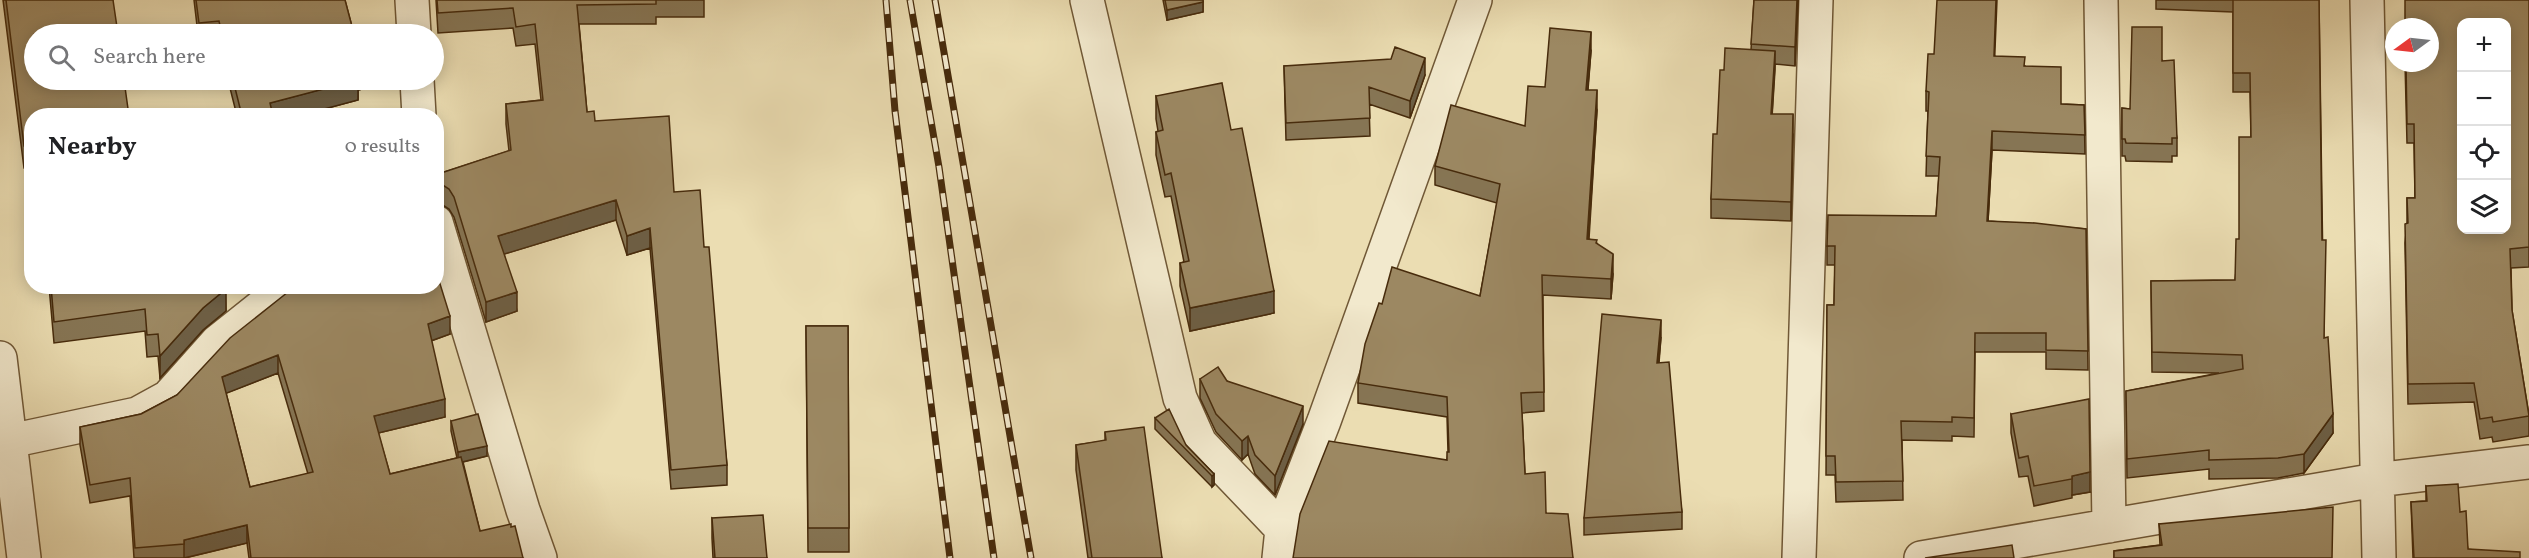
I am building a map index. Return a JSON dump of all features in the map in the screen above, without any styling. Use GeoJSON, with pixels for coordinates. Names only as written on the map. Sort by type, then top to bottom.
{"type":"FeatureCollection","features":[{"type":"Feature","properties":{"kind":"street"},"geometry":{"type":"LineString","coordinates":[[412,0],[413,24]]}},
{"type":"Feature","properties":{"kind":"street"},"geometry":{"type":"LineString","coordinates":[[1087,0],[1180,398],[1200,443],[1280,543]]}},
{"type":"Feature","properties":{"kind":"street"},"geometry":{"type":"LineString","coordinates":[[1280,543],[1475,0]]}},
{"type":"Feature","properties":{"kind":"street"},"geometry":{"type":"LineString","coordinates":[[1799,558],[1816,0]]}},
{"type":"Feature","properties":{"kind":"street"},"geometry":{"type":"LineString","coordinates":[[2101,0],[2109,526]]}},
{"type":"Feature","properties":{"kind":"street"},"geometry":{"type":"LineString","coordinates":[[2367,0],[2379,558]]}},
{"type":"Feature","properties":{"kind":"street"},"geometry":{"type":"LineString","coordinates":[[417,90],[418,108]]}},
{"type":"Feature","properties":{"kind":"street"},"geometry":{"type":"LineString","coordinates":[[444,248],[523,510],[540,558]]}},
{"type":"Feature","properties":{"kind":"street"},"geometry":{"type":"LineString","coordinates":[[10,441],[137,414],[168,397],[217,342],[277,294]]}},
{"type":"Feature","properties":{"kind":"street"},"geometry":{"type":"LineString","coordinates":[[0,358],[24,558]]}},
{"type":"Feature","properties":{"kind":"street"},"geometry":{"type":"LineString","coordinates":[[1921,558],[2376,480],[2529,462]]}},
{"type":"Feature","properties":{"kind":"building"},"geometry":{"type":"Polygon","coordinates":[[[6,0],[113,0],[117,24],[24,24],[24,90],[125,90],[128,108],[24,108],[24,146],[6,0]]]}},
{"type":"Feature","properties":{"kind":"building"},"geometry":{"type":"Polygon","coordinates":[[[196,0],[345,0],[351,24],[220,24],[219,21],[199,23],[196,0]]]}},
{"type":"Feature","properties":{"kind":"building"},"geometry":{"type":"Polygon","coordinates":[[[437,0],[656,0],[656,4],[577,5],[587,112],[594,111],[595,121],[669,116],[674,192],[700,190],[704,247],[709,247],[727,465],[671,470],[650,228],[627,236],[616,200],[498,236],[517,292],[486,302],[454,197],[444,186],[444,172],[511,150],[506,104],[543,100],[535,24],[516,27],[513,8],[438,13],[437,0]]]}},
{"type":"Feature","properties":{"kind":"building"},"geometry":{"type":"Polygon","coordinates":[[[1165,0],[1203,0],[1203,2],[1167,10],[1165,0]]]}},
{"type":"Feature","properties":{"kind":"building"},"geometry":{"type":"Polygon","coordinates":[[[1754,0],[1797,0],[1795,47],[1751,44],[1754,0]]]}},
{"type":"Feature","properties":{"kind":"building"},"geometry":{"type":"Polygon","coordinates":[[[1937,0],[1996,0],[1994,56],[2025,57],[2024,66],[2061,67],[2061,104],[2084,105],[2085,135],[1992,131],[1987,221],[2035,223],[2086,229],[2088,351],[2046,350],[2046,333],[1975,333],[1974,418],[1952,417],[1952,422],[1901,421],[1903,481],[1836,482],[1835,456],[1826,456],[1827,305],[1834,305],[1835,246],[1827,246],[1828,215],[1936,216],[1940,157],[1926,156],[1929,92],[1926,91],[1928,54],[1934,54],[1937,0]]]}},
{"type":"Feature","properties":{"kind":"building"},"geometry":{"type":"Polygon","coordinates":[[[2233,0],[2319,0],[2322,240],[2326,240],[2324,338],[2328,337],[2333,414],[2304,454],[2278,458],[2209,460],[2209,450],[2127,459],[2126,391],[2243,369],[2242,355],[2152,352],[2151,281],[2235,280],[2236,239],[2239,239],[2239,137],[2251,137],[2250,73],[2233,73],[2233,0]]]}},
{"type":"Feature","properties":{"kind":"building"},"geometry":{"type":"Polygon","coordinates":[[[2405,0],[2529,0],[2529,247],[2510,249],[2512,310],[2529,416],[2493,422],[2492,417],[2480,419],[2474,383],[2408,384],[2405,224],[2408,223],[2407,198],[2415,198],[2414,124],[2407,124],[2406,72],[2439,72],[2439,18],[2405,18],[2405,0]]]}},
{"type":"Feature","properties":{"kind":"building"},"geometry":{"type":"Polygon","coordinates":[[[2132,27],[2162,27],[2162,61],[2174,60],[2177,138],[2172,138],[2172,144],[2126,143],[2125,139],[2122,139],[2122,108],[2130,109],[2132,27]]]}},
{"type":"Feature","properties":{"kind":"building"},"geometry":{"type":"Polygon","coordinates":[[[1550,28],[1591,32],[1586,90],[1597,90],[1587,239],[1597,240],[1596,243],[1613,254],[1611,279],[1542,275],[1544,392],[1521,393],[1525,474],[1545,472],[1546,513],[1568,514],[1573,558],[1293,558],[1300,514],[1329,441],[1447,460],[1447,452],[1449,452],[1447,397],[1358,383],[1365,344],[1379,303],[1382,304],[1392,267],[1480,296],[1500,184],[1435,166],[1451,105],[1525,126],[1528,86],[1545,87],[1550,28]]]}},
{"type":"Feature","properties":{"kind":"building"},"geometry":{"type":"Polygon","coordinates":[[[1395,47],[1425,58],[1410,101],[1369,87],[1370,118],[1286,123],[1284,66],[1391,59],[1395,47]]]}},
{"type":"Feature","properties":{"kind":"building"},"geometry":{"type":"Polygon","coordinates":[[[1725,48],[1775,51],[1771,114],[1793,114],[1791,202],[1711,199],[1713,134],[1717,134],[1720,70],[1724,70],[1725,48]]]}},
{"type":"Feature","properties":{"kind":"building"},"geometry":{"type":"Polygon","coordinates":[[[1222,83],[1231,130],[1242,128],[1274,291],[1190,308],[1180,263],[1189,261],[1171,173],[1165,175],[1156,132],[1163,130],[1156,96],[1222,83]]]}},
{"type":"Feature","properties":{"kind":"building"},"geometry":{"type":"Polygon","coordinates":[[[236,90],[320,90],[270,103],[271,108],[240,108],[236,90]]]}},
{"type":"Feature","properties":{"kind":"building"},"geometry":{"type":"Polygon","coordinates":[[[52,294],[220,294],[203,308],[160,356],[158,334],[147,335],[145,309],[54,322],[52,294]]]}},
{"type":"Feature","properties":{"kind":"building"},"geometry":{"type":"Polygon","coordinates":[[[286,294],[443,294],[450,316],[428,324],[445,399],[374,416],[390,474],[461,457],[480,531],[511,524],[511,527],[515,526],[523,558],[251,558],[247,525],[184,540],[184,544],[135,548],[130,478],[90,485],[80,427],[141,414],[177,395],[230,338],[286,294]],[[278,355],[222,377],[250,487],[313,472],[278,355]]]}},
{"type":"Feature","properties":{"kind":"building"},"geometry":{"type":"Polygon","coordinates":[[[1602,314],[1661,320],[1657,363],[1669,362],[1682,512],[1584,518],[1602,314]]]}},
{"type":"Feature","properties":{"kind":"building"},"geometry":{"type":"Polygon","coordinates":[[[806,326],[848,326],[849,528],[808,528],[806,326]]]}},
{"type":"Feature","properties":{"kind":"building"},"geometry":{"type":"Polygon","coordinates":[[[1218,367],[1227,381],[1303,406],[1275,476],[1255,455],[1248,436],[1242,441],[1216,414],[1200,379],[1218,367]]]}},
{"type":"Feature","properties":{"kind":"building"},"geometry":{"type":"Polygon","coordinates":[[[2089,399],[2090,472],[2072,476],[2072,479],[2034,486],[2028,456],[2019,458],[2011,414],[2089,399]]]}},
{"type":"Feature","properties":{"kind":"building"},"geometry":{"type":"Polygon","coordinates":[[[1169,409],[1186,445],[1214,474],[1212,476],[1155,418],[1169,409]]]}},
{"type":"Feature","properties":{"kind":"building"},"geometry":{"type":"Polygon","coordinates":[[[478,414],[487,446],[458,452],[451,421],[478,414]]]}},
{"type":"Feature","properties":{"kind":"building"},"geometry":{"type":"Polygon","coordinates":[[[1144,427],[1162,558],[1092,558],[1076,445],[1106,440],[1105,432],[1144,427]]]}},
{"type":"Feature","properties":{"kind":"building"},"geometry":{"type":"Polygon","coordinates":[[[2458,484],[2460,512],[2466,511],[2468,549],[2520,552],[2520,558],[2414,558],[2411,502],[2427,501],[2426,486],[2458,484]]]}},
{"type":"Feature","properties":{"kind":"building"},"geometry":{"type":"Polygon","coordinates":[[[2333,507],[2332,558],[2114,558],[2114,551],[2162,545],[2159,524],[2333,507]]]}},
{"type":"Feature","properties":{"kind":"building"},"geometry":{"type":"Polygon","coordinates":[[[763,515],[767,558],[715,558],[712,518],[763,515]]]}},
{"type":"Feature","properties":{"kind":"building"},"geometry":{"type":"Polygon","coordinates":[[[2012,545],[2014,558],[1925,558],[2012,545]]]}},
{"type":"Feature","properties":{"kind":"railway"},"geometry":{"type":"LineString","coordinates":[[886,0],[895,111],[950,558]]}},
{"type":"Feature","properties":{"kind":"railway"},"geometry":{"type":"LineString","coordinates":[[910,0],[939,167],[994,558]]}},
{"type":"Feature","properties":{"kind":"railway"},"geometry":{"type":"LineString","coordinates":[[935,0],[1031,558]]}}]}
